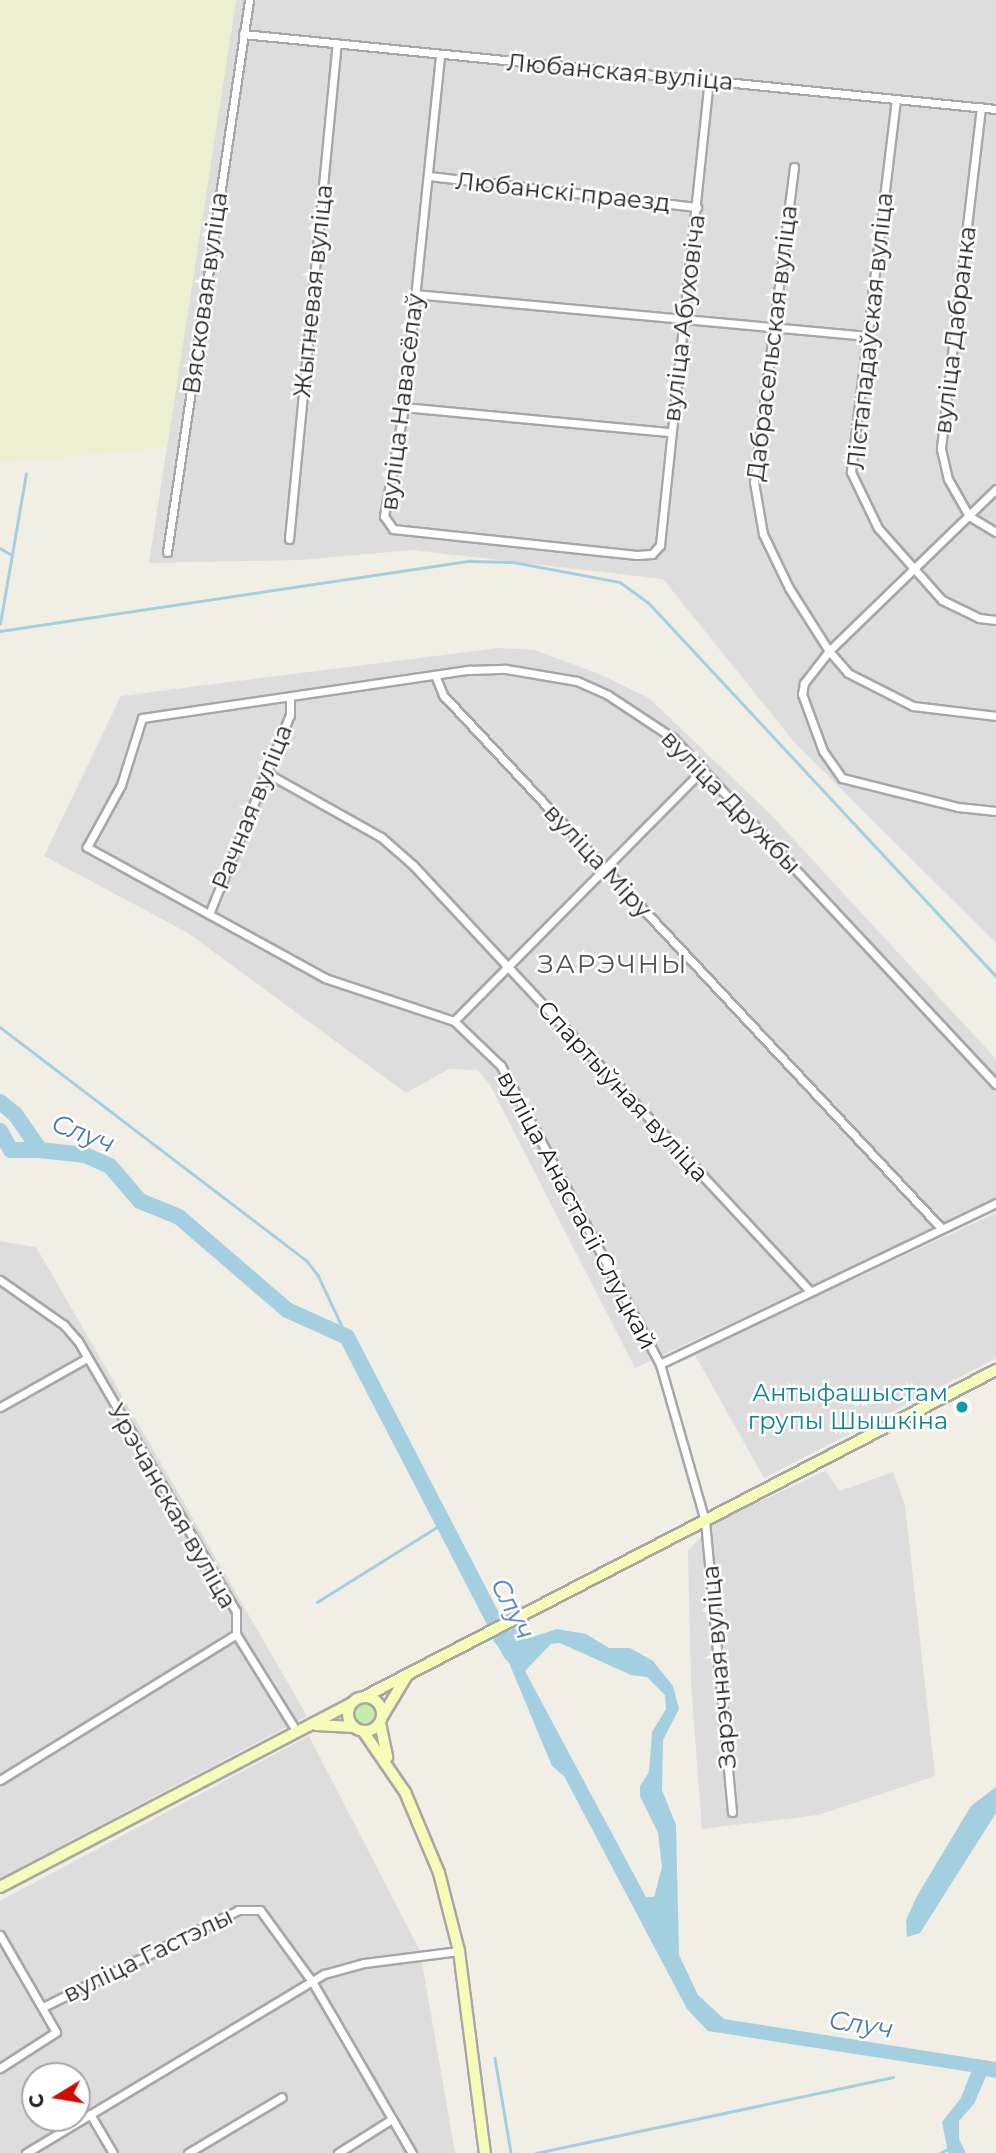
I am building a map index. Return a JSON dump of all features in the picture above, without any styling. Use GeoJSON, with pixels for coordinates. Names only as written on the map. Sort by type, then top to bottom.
{"type":"FeatureCollection","features":[{"type":"Feature","properties":{"kind":"main road"},"geometry":{"type":"LineString","coordinates":[[0,1887],[996,1370]]}},
{"type":"Feature","properties":{"kind":"main road"},"geometry":{"type":"LineString","coordinates":[[309,1726],[358,1729],[381,1720],[411,1672]]}},
{"type":"Feature","properties":{"kind":"main road"},"geometry":{"type":"LineString","coordinates":[[364,1697],[378,1703],[388,1761],[439,1873],[459,1951],[485,2153]]}},
{"type":"Feature","properties":{"kind":"main road"},"geometry":{"type":"LineString","coordinates":[[352,1703],[348,1715],[388,1761]]}},
{"type":"Feature","properties":{"kind":"street","name":"Вясковая вуліца"},"geometry":{"type":"LineString","coordinates":[[167,552],[249,0]]}},
{"type":"Feature","properties":{"kind":"street","name":"Любанская вуліца"},"geometry":{"type":"LineString","coordinates":[[243,34],[440,56],[709,79],[996,109]]}},
{"type":"Feature","properties":{"kind":"street","name":"Жытневая вуліца"},"geometry":{"type":"LineString","coordinates":[[289,539],[337,43]]}},
{"type":"Feature","properties":{"kind":"street","name":"вуліца Навасёлаў"},"geometry":{"type":"LineString","coordinates":[[440,56],[404,407],[384,516],[393,529],[652,554]]}},
{"type":"Feature","properties":{"kind":"street","name":"вуліца Абуховіча"},"geometry":{"type":"LineString","coordinates":[[652,554],[660,545],[709,79]]}},
{"type":"Feature","properties":{"kind":"street","name":"Лістападаўская вуліца"},"geometry":{"type":"LineString","coordinates":[[896,99],[851,472],[878,528],[942,600],[979,618],[996,620]]}},
{"type":"Feature","properties":{"kind":"street","name":"вуліца Дабранка"},"geometry":{"type":"LineString","coordinates":[[981,107],[942,449],[948,479],[969,516],[996,532]]}},
{"type":"Feature","properties":{"kind":"street","name":"Дабрасельская вуліца"},"geometry":{"type":"LineString","coordinates":[[794,167],[754,482],[755,508],[789,587],[828,651],[848,673],[913,706],[996,716]]}},
{"type":"Feature","properties":{"kind":"street","name":"Любанскі праезд"},"geometry":{"type":"LineString","coordinates":[[428,176],[697,207]]}},
{"type":"Feature","properties":{"kind":"street"},"geometry":{"type":"LineString","coordinates":[[415,294],[867,336]]}},
{"type":"Feature","properties":{"kind":"street"},"geometry":{"type":"LineString","coordinates":[[404,407],[670,432]]}},
{"type":"Feature","properties":{"kind":"street"},"geometry":{"type":"LineString","coordinates":[[996,489],[828,651],[804,683],[802,694],[823,751],[842,778],[958,807],[996,811]]}},
{"type":"Feature","properties":{"kind":"street","name":"вуліца Дружбы"},"geometry":{"type":"LineString","coordinates":[[87,847],[121,786],[142,718],[290,699],[435,675],[506,669],[577,681],[644,716],[703,769],[996,1084]]}},
{"type":"Feature","properties":{"kind":"street","name":"вуліца Міру"},"geometry":{"type":"LineString","coordinates":[[435,675],[437,689],[941,1228]]}},
{"type":"Feature","properties":{"kind":"street","name":"Рачная вуліца"},"geometry":{"type":"LineString","coordinates":[[209,914],[290,715],[290,699]]}},
{"type":"Feature","properties":{"kind":"street"},"geometry":{"type":"LineString","coordinates":[[454,1021],[703,769]]}},
{"type":"Feature","properties":{"kind":"street","name":"Спартыўная вуліца"},"geometry":{"type":"LineString","coordinates":[[265,772],[381,837],[413,865],[810,1291]]}},
{"type":"Feature","properties":{"kind":"street","name":"вуліца Анастасіі Слуцкай"},"geometry":{"type":"LineString","coordinates":[[87,847],[325,978],[454,1021],[501,1066],[660,1364],[705,1521]]}},
{"type":"Feature","properties":{"kind":"street"},"geometry":{"type":"LineString","coordinates":[[660,1364],[996,1203]]}},
{"type":"Feature","properties":{"kind":"street","name":"Урэчанская вуліца"},"geometry":{"type":"LineString","coordinates":[[0,1280],[64,1325],[236,1611],[236,1634],[0,1780]]}},
{"type":"Feature","properties":{"kind":"street"},"geometry":{"type":"LineString","coordinates":[[0,1407],[86,1358]]}},
{"type":"Feature","properties":{"kind":"street","name":"Зарэчная вуліца"},"geometry":{"type":"LineString","coordinates":[[705,1521],[732,1812]]}},
{"type":"Feature","properties":{"kind":"street"},"geometry":{"type":"LineString","coordinates":[[236,1634],[297,1732]]}},
{"type":"Feature","properties":{"kind":"street","name":"вуліца Гастэлы"},"geometry":{"type":"LineString","coordinates":[[0,2068],[56,2032],[43,2007],[249,1908],[270,1920],[313,1983]]}},
{"type":"Feature","properties":{"kind":"street"},"geometry":{"type":"LineString","coordinates":[[0,1935],[43,2007]]}},
{"type":"Feature","properties":{"kind":"street"},"geometry":{"type":"LineString","coordinates":[[91,2113],[313,1983],[347,1966],[459,1951]]}},
{"type":"Feature","properties":{"kind":"street"},"geometry":{"type":"LineString","coordinates":[[313,1983],[412,2153]]}},
{"type":"Feature","properties":{"kind":"street"},"geometry":{"type":"LineString","coordinates":[[188,2153],[282,2097]]}},
{"type":"Feature","properties":{"kind":"street"},"geometry":{"type":"LineString","coordinates":[[91,2116],[113,2153]]}},
{"type":"Feature","properties":{"kind":"street"},"geometry":{"type":"LineString","coordinates":[[338,2153],[392,2119]]}},
{"type":"Feature","properties":{"kind":"street"},"geometry":{"type":"LineString","coordinates":[[26,2153],[60,2132]]}},
{"type":"Feature","properties":{"kind":"shaded area"},"geometry":{"type":"Polygon","coordinates":[[[236,0],[996,0],[996,943],[795,743],[663,579],[413,550],[299,560],[149,563],[236,0]]]}},
{"type":"Feature","properties":{"kind":"shaded area","name":"ЗАРЭЧНЫ"},"geometry":{"type":"Polygon","coordinates":[[[498,648],[534,650],[597,673],[649,698],[773,817],[996,1059],[996,1199],[635,1368],[490,1085],[478,1070],[449,1069],[406,1093],[188,933],[44,856],[121,696],[498,648]]]}},
{"type":"Feature","properties":{"kind":"shaded area"},"geometry":{"type":"Polygon","coordinates":[[[996,1213],[996,1358],[764,1478],[694,1353],[996,1213]]]}},
{"type":"Feature","properties":{"kind":"shaded area"},"geometry":{"type":"Polygon","coordinates":[[[0,1241],[36,1247],[307,1716],[0,1878],[0,1241]]]}},
{"type":"Feature","properties":{"kind":"shaded area"},"geometry":{"type":"Polygon","coordinates":[[[825,1471],[840,1491],[893,1472],[905,1505],[935,1776],[818,1815],[702,1829],[691,1682],[688,1551],[714,1523],[825,1471]]]}},
{"type":"Feature","properties":{"kind":"shaded area"},"geometry":{"type":"Polygon","coordinates":[[[309,1736],[420,1951],[455,2153],[0,2153],[0,1901],[309,1736]]]}},
{"type":"Feature","properties":{"kind":"green space"},"geometry":{"type":"Polygon","coordinates":[[[0,0],[236,0],[167,447],[0,463],[0,0]]]}},
{"type":"Feature","properties":{"kind":"green space"},"geometry":{"type":"Polygon","coordinates":[[[365,1703],[376,1710],[377,1715],[370,1726],[365,1727],[354,1720],[353,1715],[360,1704],[365,1703]]]}},
{"type":"Feature","properties":{"kind":"water"},"geometry":{"type":"Polygon","coordinates":[[[515,1628],[526,1639],[557,1629],[586,1634],[609,1648],[630,1648],[653,1661],[673,1686],[679,1709],[663,1740],[662,1790],[676,1825],[679,1955],[698,1995],[724,2019],[996,2062],[996,2078],[986,2076],[974,2104],[959,2121],[959,2139],[966,2153],[948,2153],[942,2122],[961,2098],[971,2072],[708,2031],[687,2009],[564,1776],[552,1766],[507,1658],[493,1640],[515,1628]],[[560,1643],[551,1644],[525,1671],[646,1897],[654,1897],[662,1867],[658,1833],[640,1796],[640,1786],[649,1772],[652,1732],[666,1709],[665,1695],[647,1677],[631,1675],[560,1643]]]}},
{"type":"Feature","properties":{"kind":"water"},"geometry":{"type":"Polygon","coordinates":[[[996,1787],[996,1813],[920,1933],[907,1937],[906,1920],[917,1896],[971,1806],[996,1787]]]}},
{"type":"Feature","properties":{"kind":"waterway"},"geometry":{"type":"LineString","coordinates":[[0,624],[26,474]]}},
{"type":"Feature","properties":{"kind":"waterway"},"geometry":{"type":"LineString","coordinates":[[0,548],[12,555]]}},
{"type":"Feature","properties":{"kind":"waterway"},"geometry":{"type":"LineString","coordinates":[[0,631],[471,561],[513,562],[620,582],[648,602],[996,976]]}},
{"type":"Feature","properties":{"kind":"waterway"},"geometry":{"type":"LineString","coordinates":[[0,1027],[307,1261],[318,1275],[347,1337]]}},
{"type":"Feature","properties":{"kind":"waterway","name":"Случ"},"geometry":{"type":"LineString","coordinates":[[0,1102],[15,1114],[40,1150],[85,1155],[110,1166],[140,1201],[179,1217],[287,1310],[347,1337],[511,1654]]}},
{"type":"Feature","properties":{"kind":"waterway"},"geometry":{"type":"LineString","coordinates":[[0,1131],[11,1150],[40,1150]]}},
{"type":"Feature","properties":{"kind":"waterway"},"geometry":{"type":"LineString","coordinates":[[317,1602],[442,1524]]}},
{"type":"Feature","properties":{"kind":"waterway"},"geometry":{"type":"LineString","coordinates":[[495,2058],[511,2153]]}},
{"type":"Feature","properties":{"kind":"waterway"},"geometry":{"type":"LineString","coordinates":[[536,2153],[893,2077]]}},
{"type":"Feature","properties":{"kind":"waterway"},"geometry":{"type":"LineString","coordinates":[[940,2153],[946,2150]]}},
{"type":"Feature","properties":{"kind":"place","name":"Антыфашыстам групы Шышкіна"},"geometry":{"type":"Point","coordinates":[962,1407]}},
{"type":"Feature","properties":{"kind":"district","name":"ЗАРЭЧНЫ"},"geometry":{"type":"Point","coordinates":[613,965]}}]}
